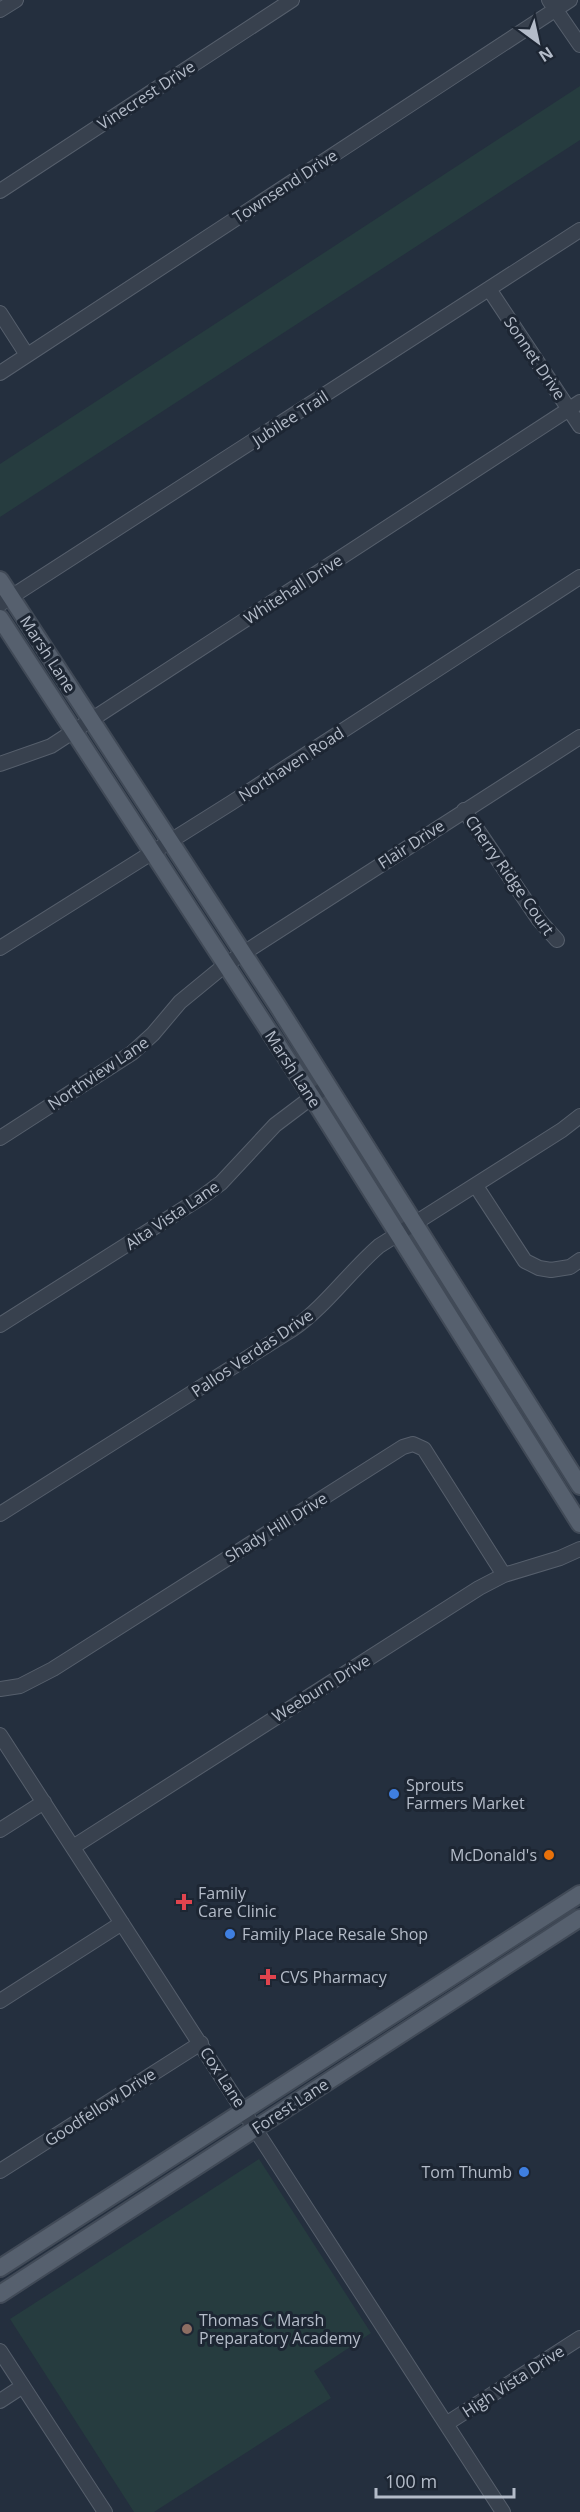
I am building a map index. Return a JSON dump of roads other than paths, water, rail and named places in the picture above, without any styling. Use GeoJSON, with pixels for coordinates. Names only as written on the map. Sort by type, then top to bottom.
{"type":"FeatureCollection","features":[{"type":"Feature","properties":{"kind":"main road","name":"Marsh Lane"},"geometry":{"type":"LineString","coordinates":[[0,580],[6,601],[91,720],[244,954],[580,1486]]}},
{"type":"Feature","properties":{"kind":"main road","name":"Marsh Lane"},"geometry":{"type":"LineString","coordinates":[[0,618],[312,1097],[580,1524]]}},
{"type":"Feature","properties":{"kind":"main road","name":"Forest Lane"},"geometry":{"type":"LineString","coordinates":[[0,2268],[580,1894]]}},
{"type":"Feature","properties":{"kind":"main road","name":"Forest Lane"},"geometry":{"type":"LineString","coordinates":[[0,2294],[580,1918]]}},
{"type":"Feature","properties":{"kind":"main road"},"geometry":{"type":"LineString","coordinates":[[393,2013],[405,2031]]}},
{"type":"Feature","properties":{"kind":"street"},"geometry":{"type":"LineString","coordinates":[[0,10],[16,0]]}},
{"type":"Feature","properties":{"kind":"street","name":"Vinecrest Drive"},"geometry":{"type":"LineString","coordinates":[[0,190],[292,0]]}},
{"type":"Feature","properties":{"kind":"street","name":"Townsend Drive"},"geometry":{"type":"LineString","coordinates":[[0,373],[553,5],[570,0]]}},
{"type":"Feature","properties":{"kind":"street"},"geometry":{"type":"LineString","coordinates":[[553,5],[580,45]]}},
{"type":"Feature","properties":{"kind":"street","name":"Jubilee Trail"},"geometry":{"type":"LineString","coordinates":[[6,601],[580,230]]}},
{"type":"Feature","properties":{"kind":"street","name":"Sonnet Drive"},"geometry":{"type":"LineString","coordinates":[[489,289],[574,405],[580,426]]}},
{"type":"Feature","properties":{"kind":"street"},"geometry":{"type":"LineString","coordinates":[[0,313],[27,355]]}},
{"type":"Feature","properties":{"kind":"street","name":"Whitehall Drive"},"geometry":{"type":"LineString","coordinates":[[0,764],[36,753],[91,720],[574,405]]}},
{"type":"Feature","properties":{"kind":"street","name":"Northaven Road"},"geometry":{"type":"LineString","coordinates":[[0,948],[153,853],[580,577]]}},
{"type":"Feature","properties":{"kind":"street","name":"Flair Drive"},"geometry":{"type":"LineString","coordinates":[[244,954],[580,737]]}},
{"type":"Feature","properties":{"kind":"street","name":"Cherry Ridge Court"},"geometry":{"type":"LineString","coordinates":[[464,810],[539,920],[557,940]]}},
{"type":"Feature","properties":{"kind":"street","name":"Northview Lane"},"geometry":{"type":"LineString","coordinates":[[0,1138],[132,1053],[153,1034],[180,1002],[225,965],[244,954]]}},
{"type":"Feature","properties":{"kind":"street","name":"Alta Vista Lane"},"geometry":{"type":"LineString","coordinates":[[0,1325],[202,1197],[228,1176],[275,1125],[328,1085]]}},
{"type":"Feature","properties":{"kind":"street","name":"Pallos Verdas Drive"},"geometry":{"type":"LineString","coordinates":[[0,1514],[305,1320],[321,1306],[356,1266],[379,1246],[476,1186],[580,1116]]}},
{"type":"Feature","properties":{"kind":"street"},"geometry":{"type":"LineString","coordinates":[[476,1186],[525,1261],[539,1268],[551,1270],[570,1267],[580,1260]]}},
{"type":"Feature","properties":{"kind":"street","name":"Shady Hill Drive"},"geometry":{"type":"LineString","coordinates":[[0,1689],[20,1686],[53,1669],[403,1447],[413,1444],[424,1449],[504,1575]]}},
{"type":"Feature","properties":{"kind":"street","name":"Weeburn Drive"},"geometry":{"type":"LineString","coordinates":[[73,1847],[454,1604],[504,1575],[560,1558],[580,1549]]}},
{"type":"Feature","properties":{"kind":"street","name":"Cox Lane"},"geometry":{"type":"LineString","coordinates":[[0,1735],[503,2512]]}},
{"type":"Feature","properties":{"kind":"street"},"geometry":{"type":"LineString","coordinates":[[0,1830],[44,1802]]}},
{"type":"Feature","properties":{"kind":"street"},"geometry":{"type":"LineString","coordinates":[[0,2001],[122,1923]]}},
{"type":"Feature","properties":{"kind":"street","name":"Goodfellow Drive"},"geometry":{"type":"LineString","coordinates":[[0,2171],[201,2043]]}},
{"type":"Feature","properties":{"kind":"street","name":"High Vista Drive"},"geometry":{"type":"LineString","coordinates":[[446,2424],[580,2338]]}},
{"type":"Feature","properties":{"kind":"street"},"geometry":{"type":"LineString","coordinates":[[0,2351],[105,2512]]}},
{"type":"Feature","properties":{"kind":"street"},"geometry":{"type":"LineString","coordinates":[[0,2401],[23,2386]]}},
{"type":"Feature","properties":{"kind":"place","name":"Sprouts Farmers Market"},"geometry":{"type":"Point","coordinates":[394,1794]}},
{"type":"Feature","properties":{"kind":"place","name":"McDonald's"},"geometry":{"type":"Point","coordinates":[549,1855]}},
{"type":"Feature","properties":{"kind":"place","name":"Family Care Clinic"},"geometry":{"type":"Point","coordinates":[184,1902]}},
{"type":"Feature","properties":{"kind":"place","name":"Family Place Resale Shop"},"geometry":{"type":"Point","coordinates":[230,1934]}},
{"type":"Feature","properties":{"kind":"place","name":"CVS Pharmacy"},"geometry":{"type":"Point","coordinates":[268,1977]}},
{"type":"Feature","properties":{"kind":"place","name":"Tom Thumb"},"geometry":{"type":"Point","coordinates":[524,2172]}},
{"type":"Feature","properties":{"kind":"place","name":"Thomas C Marsh Preparatory Academy"},"geometry":{"type":"Point","coordinates":[187,2329]}}]}
